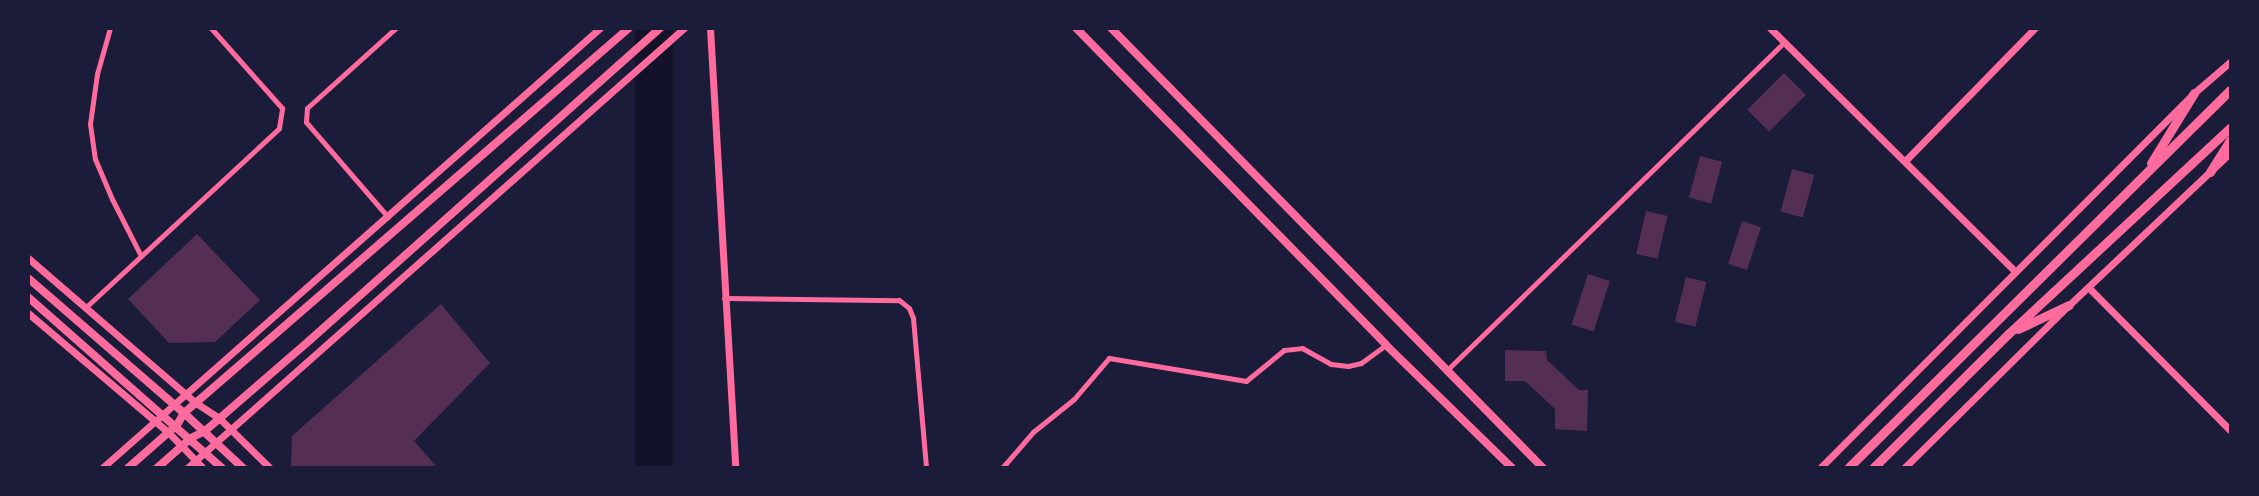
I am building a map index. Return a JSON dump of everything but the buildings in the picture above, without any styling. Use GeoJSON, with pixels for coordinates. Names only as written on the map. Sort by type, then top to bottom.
{"type":"FeatureCollection","features":[{"type":"Feature","properties":{"kind":"highway"},"geometry":{"type":"LineString","coordinates":[[1848,468],[2230,90]]}},
{"type":"Feature","properties":{"kind":"highway"},"geometry":{"type":"LineString","coordinates":[[2144,174],[2194,93]]}},
{"type":"Feature","properties":{"kind":"highway"},"geometry":{"type":"LineString","coordinates":[[1874,468],[2008,334],[2230,128]]}},
{"type":"Feature","properties":{"kind":"highway"},"geometry":{"type":"LineString","coordinates":[[2210,172],[2230,140]]}},
{"type":"Feature","properties":{"kind":"highway"},"geometry":{"type":"LineString","coordinates":[[2008,334],[2069,304]]}},
{"type":"Feature","properties":{"kind":"main road"},"geometry":{"type":"LineString","coordinates":[[128,468],[177,425],[184,413],[629,28]]}},
{"type":"Feature","properties":{"kind":"main road"},"geometry":{"type":"LineString","coordinates":[[157,468],[191,438],[205,431],[660,28]]}},
{"type":"Feature","properties":{"kind":"main road"},"geometry":{"type":"LineString","coordinates":[[1076,28],[1386,345],[1512,468]]}},
{"type":"Feature","properties":{"kind":"main road"},"geometry":{"type":"LineString","coordinates":[[1110,28],[1543,468]]}},
{"type":"Feature","properties":{"kind":"main road"},"geometry":{"type":"LineString","coordinates":[[28,278],[205,431],[243,468]]}},
{"type":"Feature","properties":{"kind":"main road"},"geometry":{"type":"LineString","coordinates":[[28,297],[177,425],[222,468]]}},
{"type":"Feature","properties":{"kind":"street"},"geometry":{"type":"LineString","coordinates":[[110,28],[97,74],[90,124],[95,159],[112,200],[141,256]]}},
{"type":"Feature","properties":{"kind":"street"},"geometry":{"type":"LineString","coordinates":[[86,307],[279,128],[282,108],[211,28]]}},
{"type":"Feature","properties":{"kind":"street"},"geometry":{"type":"LineString","coordinates":[[388,217],[306,122],[307,108],[396,28]]}},
{"type":"Feature","properties":{"kind":"street"},"geometry":{"type":"LineString","coordinates":[[102,468],[600,28]]}},
{"type":"Feature","properties":{"kind":"street"},"geometry":{"type":"LineString","coordinates":[[187,468],[684,28]]}},
{"type":"Feature","properties":{"kind":"street"},"geometry":{"type":"LineString","coordinates":[[711,28],[735,468]]}},
{"type":"Feature","properties":{"kind":"street"},"geometry":{"type":"LineString","coordinates":[[1770,28],[2016,272]]}},
{"type":"Feature","properties":{"kind":"street"},"geometry":{"type":"LineString","coordinates":[[1905,161],[2035,28]]}},
{"type":"Feature","properties":{"kind":"street"},"geometry":{"type":"LineString","coordinates":[[1446,371],[1784,42]]}},
{"type":"Feature","properties":{"kind":"street"},"geometry":{"type":"LineString","coordinates":[[1820,468],[2194,93],[2230,62]]}},
{"type":"Feature","properties":{"kind":"street"},"geometry":{"type":"LineString","coordinates":[[1904,468],[2069,304],[2089,288],[2230,153]]}},
{"type":"Feature","properties":{"kind":"street"},"geometry":{"type":"LineString","coordinates":[[29,259],[196,403],[219,418],[270,468]]}},
{"type":"Feature","properties":{"kind":"street"},"geometry":{"type":"LineString","coordinates":[[2089,288],[2230,430]]}},
{"type":"Feature","properties":{"kind":"street"},"geometry":{"type":"LineString","coordinates":[[724,297],[899,300],[909,308],[914,318],[926,468]]}},
{"type":"Feature","properties":{"kind":"street"},"geometry":{"type":"LineString","coordinates":[[28,313],[168,432],[203,468]]}},
{"type":"Feature","properties":{"kind":"street"},"geometry":{"type":"LineString","coordinates":[[1002,468],[1032,432],[1074,399],[1108,358],[1246,381],[1284,350],[1302,348],[1331,364],[1348,366],[1361,363],[1386,345]]}},
{"type":"Feature","properties":{"kind":"shaded area"},"geometry":{"type":"Polygon","coordinates":[[[635,29],[673,29],[673,468],[635,468],[635,29]]]}}]}
